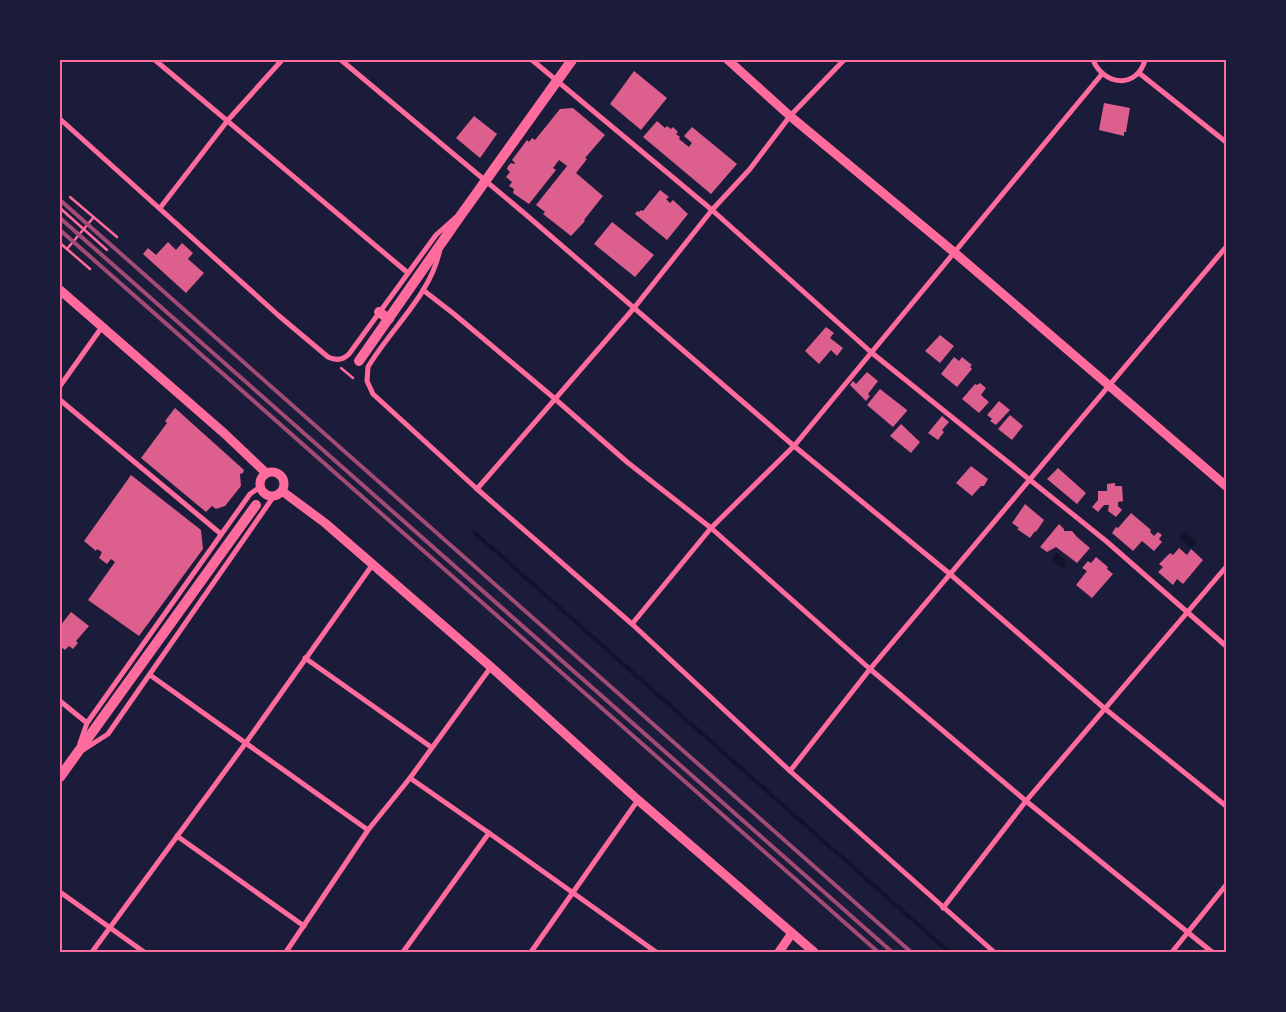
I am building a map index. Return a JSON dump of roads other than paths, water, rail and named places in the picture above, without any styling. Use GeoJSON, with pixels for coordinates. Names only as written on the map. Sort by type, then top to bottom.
{"type":"FeatureCollection","features":[{"type":"Feature","properties":{"kind":"main road"},"geometry":{"type":"LineString","coordinates":[[358,361],[572,60]]}},
{"type":"Feature","properties":{"kind":"main road"},"geometry":{"type":"LineString","coordinates":[[379,312],[389,319]]}},
{"type":"Feature","properties":{"kind":"main road"},"geometry":{"type":"LineString","coordinates":[[60,777],[256,505]]}},
{"type":"Feature","properties":{"kind":"street"},"geometry":{"type":"LineString","coordinates":[[155,60],[408,273]]}},
{"type":"Feature","properties":{"kind":"street"},"geometry":{"type":"LineString","coordinates":[[160,208],[228,120],[282,60]]}},
{"type":"Feature","properties":{"kind":"street"},"geometry":{"type":"LineString","coordinates":[[340,60],[485,181],[794,446],[950,574],[1104,708],[1226,806]]}},
{"type":"Feature","properties":{"kind":"street"},"geometry":{"type":"LineString","coordinates":[[532,60],[712,210],[872,353],[1106,541],[1226,646]]}},
{"type":"Feature","properties":{"kind":"street"},"geometry":{"type":"LineString","coordinates":[[728,60],[790,116],[955,253],[1226,486]]}},
{"type":"Feature","properties":{"kind":"street"},"geometry":{"type":"LineString","coordinates":[[477,489],[634,308],[712,210],[750,169],[790,116],[844,60]]}},
{"type":"Feature","properties":{"kind":"street"},"geometry":{"type":"LineString","coordinates":[[1086,60],[1094,61],[1102,74],[1117,81],[1133,78],[1146,60]]}},
{"type":"Feature","properties":{"kind":"street"},"geometry":{"type":"LineString","coordinates":[[1139,72],[1226,142]]}},
{"type":"Feature","properties":{"kind":"street"},"geometry":{"type":"LineString","coordinates":[[632,624],[711,528],[794,446],[1102,74]]}},
{"type":"Feature","properties":{"kind":"street"},"geometry":{"type":"LineString","coordinates":[[60,119],[278,315],[328,357],[337,360],[349,354],[442,229],[461,215]]}},
{"type":"Feature","properties":{"kind":"street"},"geometry":{"type":"LineString","coordinates":[[441,244],[435,268],[423,290],[368,367],[367,381],[373,394],[477,489],[632,624],[790,771],[994,952]]}},
{"type":"Feature","properties":{"kind":"street"},"geometry":{"type":"LineString","coordinates":[[790,771],[870,669],[1226,247]]}},
{"type":"Feature","properties":{"kind":"street"},"geometry":{"type":"LineString","coordinates":[[60,290],[225,434],[266,473]]}},
{"type":"Feature","properties":{"kind":"street"},"geometry":{"type":"LineString","coordinates":[[423,290],[554,398],[627,462],[711,528],[870,669],[1026,801],[1212,952]]}},
{"type":"Feature","properties":{"kind":"street"},"geometry":{"type":"LineString","coordinates":[[60,386],[102,327]]}},
{"type":"Feature","properties":{"kind":"street"},"geometry":{"type":"LineString","coordinates":[[60,400],[221,534]]}},
{"type":"Feature","properties":{"kind":"street"},"geometry":{"type":"LineString","coordinates":[[76,755],[108,734],[274,496],[282,491],[284,484],[281,476],[274,472],[266,473],[260,479],[260,487],[264,494],[274,496]]}},
{"type":"Feature","properties":{"kind":"street"},"geometry":{"type":"LineString","coordinates":[[76,755],[87,723],[250,494],[260,487]]}},
{"type":"Feature","properties":{"kind":"street"},"geometry":{"type":"LineString","coordinates":[[282,491],[325,523],[373,564],[491,667],[638,800],[814,952]]}},
{"type":"Feature","properties":{"kind":"street"},"geometry":{"type":"LineString","coordinates":[[92,952],[245,744],[373,564]]}},
{"type":"Feature","properties":{"kind":"street"},"geometry":{"type":"LineString","coordinates":[[944,908],[1026,801],[1226,567]]}},
{"type":"Feature","properties":{"kind":"street"},"geometry":{"type":"LineString","coordinates":[[306,658],[432,747]]}},
{"type":"Feature","properties":{"kind":"street"},"geometry":{"type":"LineString","coordinates":[[286,952],[368,830],[410,778],[491,667]]}},
{"type":"Feature","properties":{"kind":"street"},"geometry":{"type":"LineString","coordinates":[[150,675],[368,830]]}},
{"type":"Feature","properties":{"kind":"street"},"geometry":{"type":"LineString","coordinates":[[60,701],[87,723]]}},
{"type":"Feature","properties":{"kind":"street"},"geometry":{"type":"LineString","coordinates":[[410,778],[489,832],[656,952]]}},
{"type":"Feature","properties":{"kind":"street"},"geometry":{"type":"LineString","coordinates":[[530,952],[638,800]]}},
{"type":"Feature","properties":{"kind":"street"},"geometry":{"type":"LineString","coordinates":[[403,952],[489,832]]}},
{"type":"Feature","properties":{"kind":"street"},"geometry":{"type":"LineString","coordinates":[[177,836],[304,926]]}},
{"type":"Feature","properties":{"kind":"street"},"geometry":{"type":"LineString","coordinates":[[1172,952],[1226,885]]}},
{"type":"Feature","properties":{"kind":"street"},"geometry":{"type":"LineString","coordinates":[[60,892],[144,952]]}},
{"type":"Feature","properties":{"kind":"street"},"geometry":{"type":"LineString","coordinates":[[779,952],[792,933]]}},
{"type":"Feature","properties":{"kind":"waterway"},"geometry":{"type":"LineString","coordinates":[[475,533],[949,952]]}},
{"type":"Feature","properties":{"kind":"railway"},"geometry":{"type":"LineString","coordinates":[[60,200],[911,952]]}},
{"type":"Feature","properties":{"kind":"railway"},"geometry":{"type":"LineString","coordinates":[[60,218],[892,952]]}},
{"type":"Feature","properties":{"kind":"railway"},"geometry":{"type":"LineString","coordinates":[[60,230],[878,952]]}}]}
